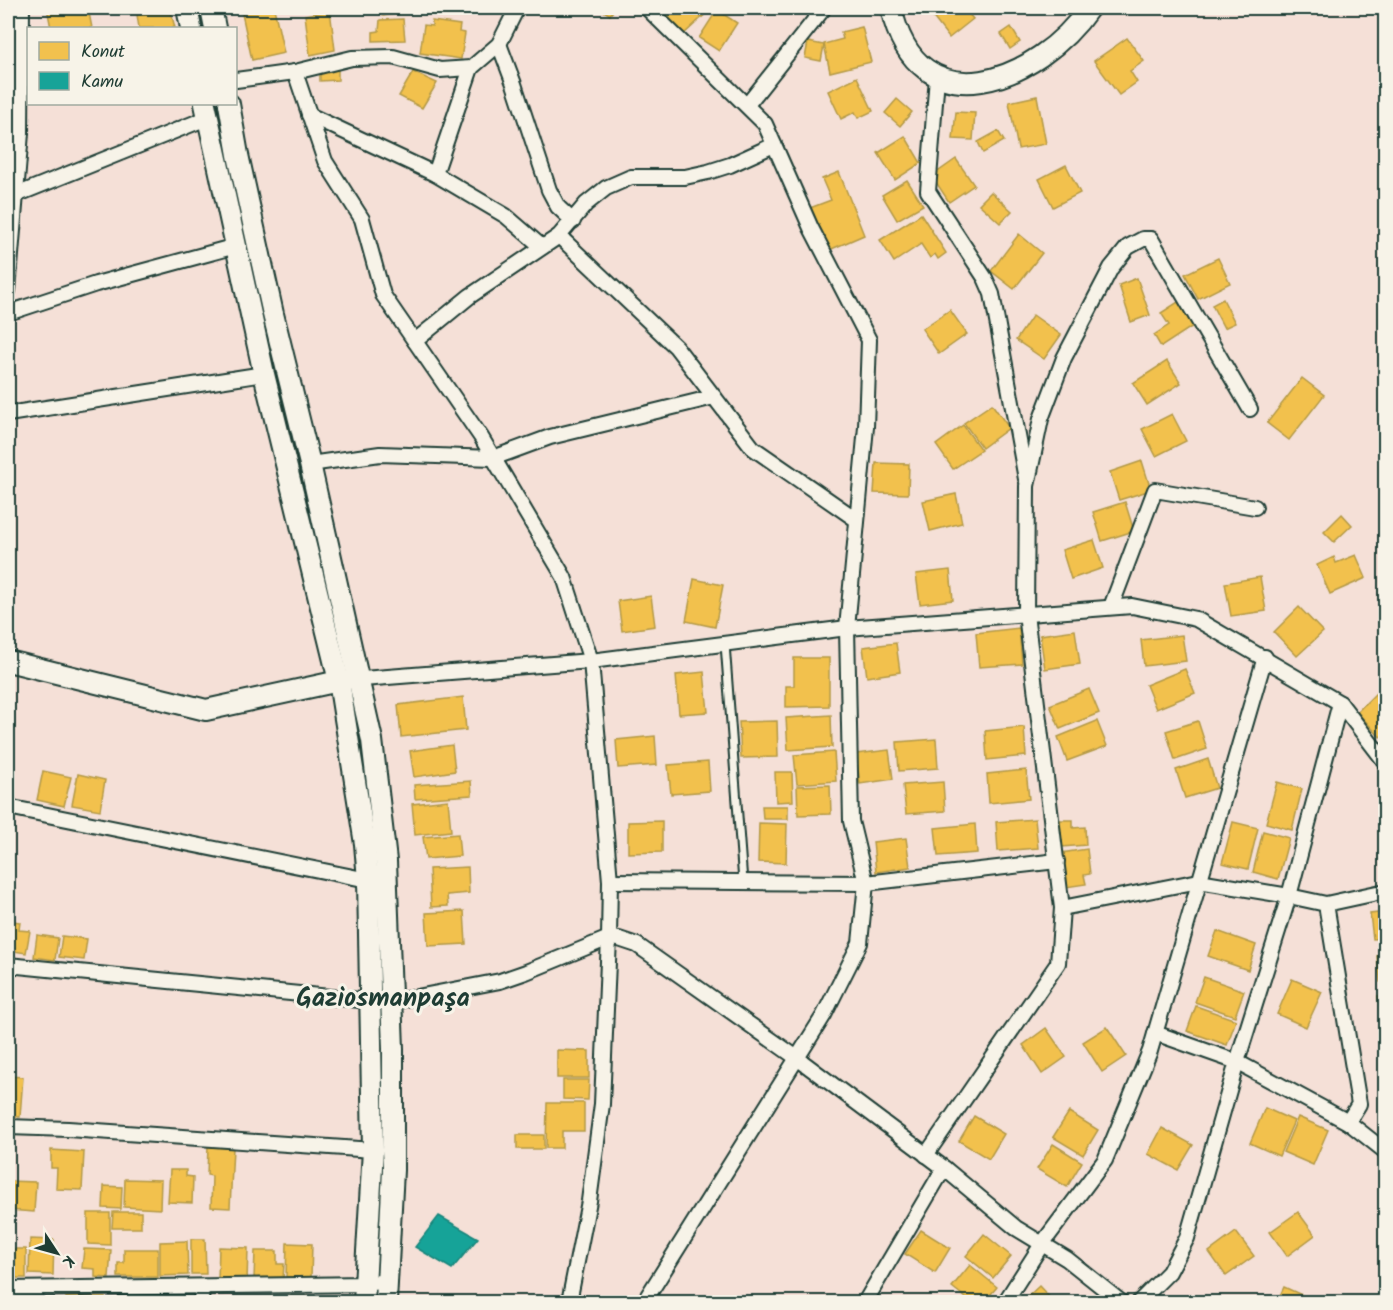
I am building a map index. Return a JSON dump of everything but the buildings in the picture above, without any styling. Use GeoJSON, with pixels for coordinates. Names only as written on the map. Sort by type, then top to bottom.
{"type":"FeatureCollection","features":[{"type":"Feature","properties":{"kind":"main road"},"geometry":{"type":"LineString","coordinates":[[187,8],[191,27]]}},
{"type":"Feature","properties":{"kind":"main road"},"geometry":{"type":"LineString","coordinates":[[211,8],[215,27]]}},
{"type":"Feature","properties":{"kind":"main road"},"geometry":{"type":"LineString","coordinates":[[891,8],[904,44],[925,69],[950,82],[970,84],[1016,70],[1046,53],[1066,36],[1089,8]]}},
{"type":"Feature","properties":{"kind":"main road"},"geometry":{"type":"LineString","coordinates":[[229,105],[271,303],[372,740],[386,861],[392,1002],[393,1170],[386,1302]]}},
{"type":"Feature","properties":{"kind":"main road"},"geometry":{"type":"LineString","coordinates":[[206,111],[264,374],[339,681],[365,844],[368,880],[373,1150],[364,1293]]}},
{"type":"Feature","properties":{"kind":"main road"},"geometry":{"type":"LineString","coordinates":[[8,661],[206,710],[339,681]]}},
{"type":"Feature","properties":{"kind":"street"},"geometry":{"type":"LineString","coordinates":[[8,291],[16,195],[15,117],[22,8]]}},
{"type":"Feature","properties":{"kind":"street"},"geometry":{"type":"LineString","coordinates":[[435,174],[471,68],[499,44],[517,8]]}},
{"type":"Feature","properties":{"kind":"street"},"geometry":{"type":"LineString","coordinates":[[644,1302],[824,1015],[860,943],[866,883],[851,821],[847,628],[866,426],[868,340],[812,228],[765,124],[647,8]]}},
{"type":"Feature","properties":{"kind":"street"},"geometry":{"type":"LineString","coordinates":[[747,105],[824,8]]}},
{"type":"Feature","properties":{"kind":"street"},"geometry":{"type":"LineString","coordinates":[[499,44],[549,190],[558,207],[573,220]]}},
{"type":"Feature","properties":{"kind":"street"},"geometry":{"type":"LineString","coordinates":[[237,80],[295,72],[351,58],[393,57],[440,70],[471,68]]}},
{"type":"Feature","properties":{"kind":"street"},"geometry":{"type":"LineString","coordinates":[[295,72],[325,161],[362,219],[383,295],[493,458],[564,578],[591,661],[610,880],[609,938],[602,1104],[589,1201],[571,1302]]}},
{"type":"Feature","properties":{"kind":"street"},"geometry":{"type":"LineString","coordinates":[[926,1155],[1058,963],[1062,908],[1026,614],[1027,486],[992,294],[985,278],[928,191],[937,76]]}},
{"type":"Feature","properties":{"kind":"street"},"geometry":{"type":"LineString","coordinates":[[16,195],[206,111]]}},
{"type":"Feature","properties":{"kind":"street"},"geometry":{"type":"LineString","coordinates":[[309,116],[435,174],[506,216],[542,247]]}},
{"type":"Feature","properties":{"kind":"street"},"geometry":{"type":"LineString","coordinates":[[415,340],[449,312],[559,236],[596,195],[618,182],[631,177],[685,177],[708,172],[730,165],[774,145]]}},
{"type":"Feature","properties":{"kind":"street"},"geometry":{"type":"LineString","coordinates":[[559,236],[676,347],[753,448],[857,520]]}},
{"type":"Feature","properties":{"kind":"street"},"geometry":{"type":"LineString","coordinates":[[1027,486],[1041,419],[1064,358],[1111,268],[1128,247],[1143,239],[1151,239],[1250,408]]}},
{"type":"Feature","properties":{"kind":"street"},"geometry":{"type":"LineString","coordinates":[[8,313],[96,285],[236,246]]}},
{"type":"Feature","properties":{"kind":"street"},"geometry":{"type":"LineString","coordinates":[[8,414],[264,374]]}},
{"type":"Feature","properties":{"kind":"street"},"geometry":{"type":"LineString","coordinates":[[310,464],[380,454],[493,458],[550,437],[714,397]]}},
{"type":"Feature","properties":{"kind":"street"},"geometry":{"type":"LineString","coordinates":[[1111,607],[1155,490],[1255,507]]}},
{"type":"Feature","properties":{"kind":"street"},"geometry":{"type":"LineString","coordinates":[[339,681],[591,661],[847,628],[1131,606],[1196,619],[1265,657],[1340,703],[1386,763]]}},
{"type":"Feature","properties":{"kind":"street"},"geometry":{"type":"LineString","coordinates":[[1005,1302],[1042,1244],[1105,1160],[1150,1051],[1265,657]]}},
{"type":"Feature","properties":{"kind":"street"},"geometry":{"type":"LineString","coordinates":[[1139,1302],[1169,1272],[1187,1238],[1289,896],[1340,703]]}},
{"type":"Feature","properties":{"kind":"street"},"geometry":{"type":"LineString","coordinates":[[8,807],[368,880]]}},
{"type":"Feature","properties":{"kind":"street"},"geometry":{"type":"LineString","coordinates":[[610,880],[866,883],[1057,861]]}},
{"type":"Feature","properties":{"kind":"street"},"geometry":{"type":"LineString","coordinates":[[1062,908],[1199,881],[1326,904],[1386,891]]}},
{"type":"Feature","properties":{"kind":"street"},"geometry":{"type":"LineString","coordinates":[[1326,904],[1359,1104],[1348,1122]]}},
{"type":"Feature","properties":{"kind":"street"},"geometry":{"type":"LineString","coordinates":[[392,1002],[500,981],[609,938],[637,945],[797,1058],[944,1168],[1016,1228],[1066,1259],[1121,1302]]}},
{"type":"Feature","properties":{"kind":"street"},"geometry":{"type":"LineString","coordinates":[[8,965],[370,1001]]}},
{"type":"Feature","properties":{"kind":"street"},"geometry":{"type":"LineString","coordinates":[[1155,1033],[1238,1062],[1348,1122],[1386,1152]]}},
{"type":"Feature","properties":{"kind":"street"},"geometry":{"type":"LineString","coordinates":[[8,1127],[373,1150]]}},
{"type":"Feature","properties":{"kind":"street"},"geometry":{"type":"LineString","coordinates":[[865,1302],[944,1168]]}},
{"type":"Feature","properties":{"kind":"street"},"geometry":{"type":"LineString","coordinates":[[8,1289],[63,1296],[202,1287],[364,1293],[387,1281]]}},
{"type":"Feature","properties":{"kind":"street"},"geometry":{"type":"LineString","coordinates":[[201,1302],[202,1287]]}},
{"type":"Feature","properties":{"kind":"lane"},"geometry":{"type":"LineString","coordinates":[[725,644],[743,882]]}},
{"type":"Feature","properties":{"kind":"district","name":"Gaziosmanpaşa"},"geometry":{"type":"Point","coordinates":[383,997]}}]}
